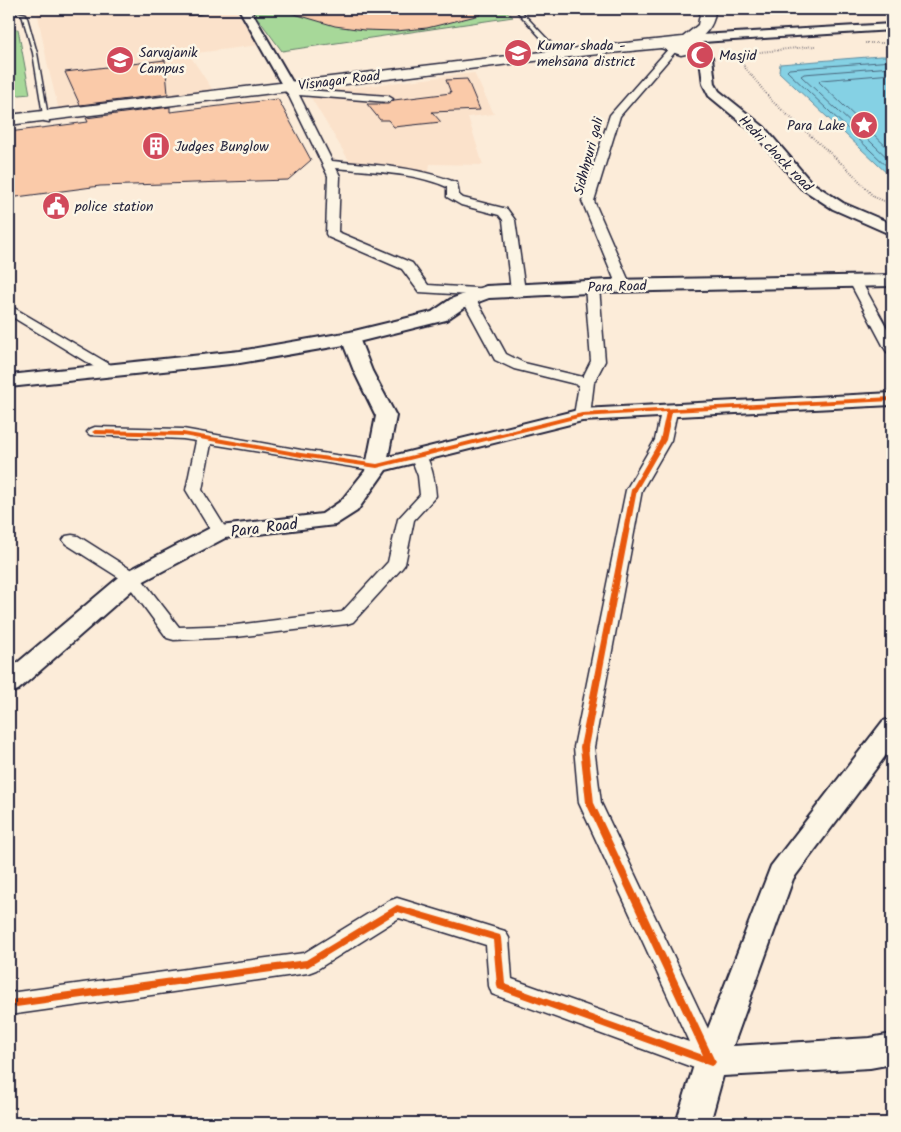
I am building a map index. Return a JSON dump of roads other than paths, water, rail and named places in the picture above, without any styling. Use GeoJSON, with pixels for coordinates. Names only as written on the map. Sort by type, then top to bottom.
{"type":"FeatureCollection","features":[{"type":"Feature","properties":{"kind":"main road"},"geometry":{"type":"LineString","coordinates":[[684,45],[706,26],[708,14]]}},
{"type":"Feature","properties":{"kind":"main road","name":"Visnagar Road"},"geometry":{"type":"LineString","coordinates":[[9,120],[46,118],[561,57],[684,45]]}},
{"type":"Feature","properties":{"kind":"main road","name":"Visnagar Road"},"geometry":{"type":"LineString","coordinates":[[9,126],[46,118]]}},
{"type":"Feature","properties":{"kind":"main road","name":"Para Road"},"geometry":{"type":"LineString","coordinates":[[9,381],[240,357],[350,338],[439,316],[458,303],[477,295],[592,287],[892,280]]}},
{"type":"Feature","properties":{"kind":"street"},"geometry":{"type":"LineString","coordinates":[[182,11],[206,9]]}},
{"type":"Feature","properties":{"kind":"street"},"geometry":{"type":"LineString","coordinates":[[244,9],[290,89],[334,176],[332,234],[407,266],[424,289],[477,295],[500,357],[519,366],[587,382]]}},
{"type":"Feature","properties":{"kind":"street"},"geometry":{"type":"LineString","coordinates":[[708,14],[730,28],[765,31],[892,26]]}},
{"type":"Feature","properties":{"kind":"street"},"geometry":{"type":"LineString","coordinates":[[684,45],[700,39],[717,36],[892,26]]}},
{"type":"Feature","properties":{"kind":"street"},"geometry":{"type":"LineString","coordinates":[[684,45],[765,31]]}},
{"type":"Feature","properties":{"kind":"street","name":"Hedri chock road"},"geometry":{"type":"LineString","coordinates":[[684,45],[716,57],[721,84],[726,92],[771,129],[819,184],[848,203],[892,222]]}},
{"type":"Feature","properties":{"kind":"street","name":"Hedri chock road"},"geometry":{"type":"LineString","coordinates":[[684,45],[706,57],[709,84],[714,93],[759,130],[806,185],[838,206],[892,230]]}},
{"type":"Feature","properties":{"kind":"street","name":"Sidhhpuri gali"},"geometry":{"type":"LineString","coordinates":[[624,286],[588,201],[614,115],[684,45]]}},
{"type":"Feature","properties":{"kind":"street"},"geometry":{"type":"LineString","coordinates":[[290,89],[388,99]]}},
{"type":"Feature","properties":{"kind":"street"},"geometry":{"type":"LineString","coordinates":[[328,164],[417,174],[445,181],[453,185],[453,197],[459,201],[470,206],[503,212],[509,220],[518,291]]}},
{"type":"Feature","properties":{"kind":"street"},"geometry":{"type":"LineString","coordinates":[[855,281],[892,349]]}},
{"type":"Feature","properties":{"kind":"street"},"geometry":{"type":"LineString","coordinates":[[582,415],[587,382],[598,361],[592,287]]}},
{"type":"Feature","properties":{"kind":"street"},"geometry":{"type":"LineString","coordinates":[[9,309],[111,371]]}},
{"type":"Feature","properties":{"kind":"street","name":"Para Road"},"geometry":{"type":"LineString","coordinates":[[9,684],[132,578],[220,532],[327,520],[349,506],[375,472],[386,416],[363,372],[350,338]]}},
{"type":"Feature","properties":{"kind":"street"},"geometry":{"type":"LineString","coordinates":[[95,432],[183,434],[301,456],[376,466],[582,415],[670,412],[892,399]]}},
{"type":"Feature","properties":{"kind":"street"},"geometry":{"type":"LineString","coordinates":[[670,412],[663,440],[634,490],[584,747],[590,803],[711,1062]]}},
{"type":"Feature","properties":{"kind":"street"},"geometry":{"type":"LineString","coordinates":[[204,438],[194,490],[220,532]]}},
{"type":"Feature","properties":{"kind":"street"},"geometry":{"type":"LineString","coordinates":[[72,540],[132,578],[174,634],[236,632],[346,618],[396,564],[406,518],[428,496],[426,476],[418,455]]}},
{"type":"Feature","properties":{"kind":"street"},"geometry":{"type":"LineString","coordinates":[[693,1123],[711,1062],[780,874],[892,728]]}},
{"type":"Feature","properties":{"kind":"street"},"geometry":{"type":"LineString","coordinates":[[9,1004],[308,963],[396,908],[497,938],[502,986],[711,1062],[870,1053],[892,1049]]}},
{"type":"Feature","properties":{"kind":"lane"},"geometry":{"type":"LineString","coordinates":[[517,9],[561,57]]}},
{"type":"Feature","properties":{"kind":"lane"},"geometry":{"type":"LineString","coordinates":[[9,11],[24,14],[35,53],[46,118]]}},
{"type":"Feature","properties":{"kind":"water","name":"Para Lake"},"geometry":{"type":"Polygon","coordinates":[[[892,56],[892,178],[779,72],[780,64],[892,56]]]}},
{"type":"Feature","properties":{"kind":"place","name":"Kumar shada - mehsana district"},"geometry":{"type":"Point","coordinates":[518,53]}},
{"type":"Feature","properties":{"kind":"place","name":"Masjid"},"geometry":{"type":"Point","coordinates":[700,55]}},
{"type":"Feature","properties":{"kind":"place","name":"Sarvajanik Campus"},"geometry":{"type":"Point","coordinates":[120,60]}},
{"type":"Feature","properties":{"kind":"place","name":"Para Lake"},"geometry":{"type":"Point","coordinates":[864,125]}},
{"type":"Feature","properties":{"kind":"place","name":"Judges Bunglow"},"geometry":{"type":"Point","coordinates":[156,146]}},
{"type":"Feature","properties":{"kind":"place","name":"police station"},"geometry":{"type":"Point","coordinates":[56,206]}}]}
